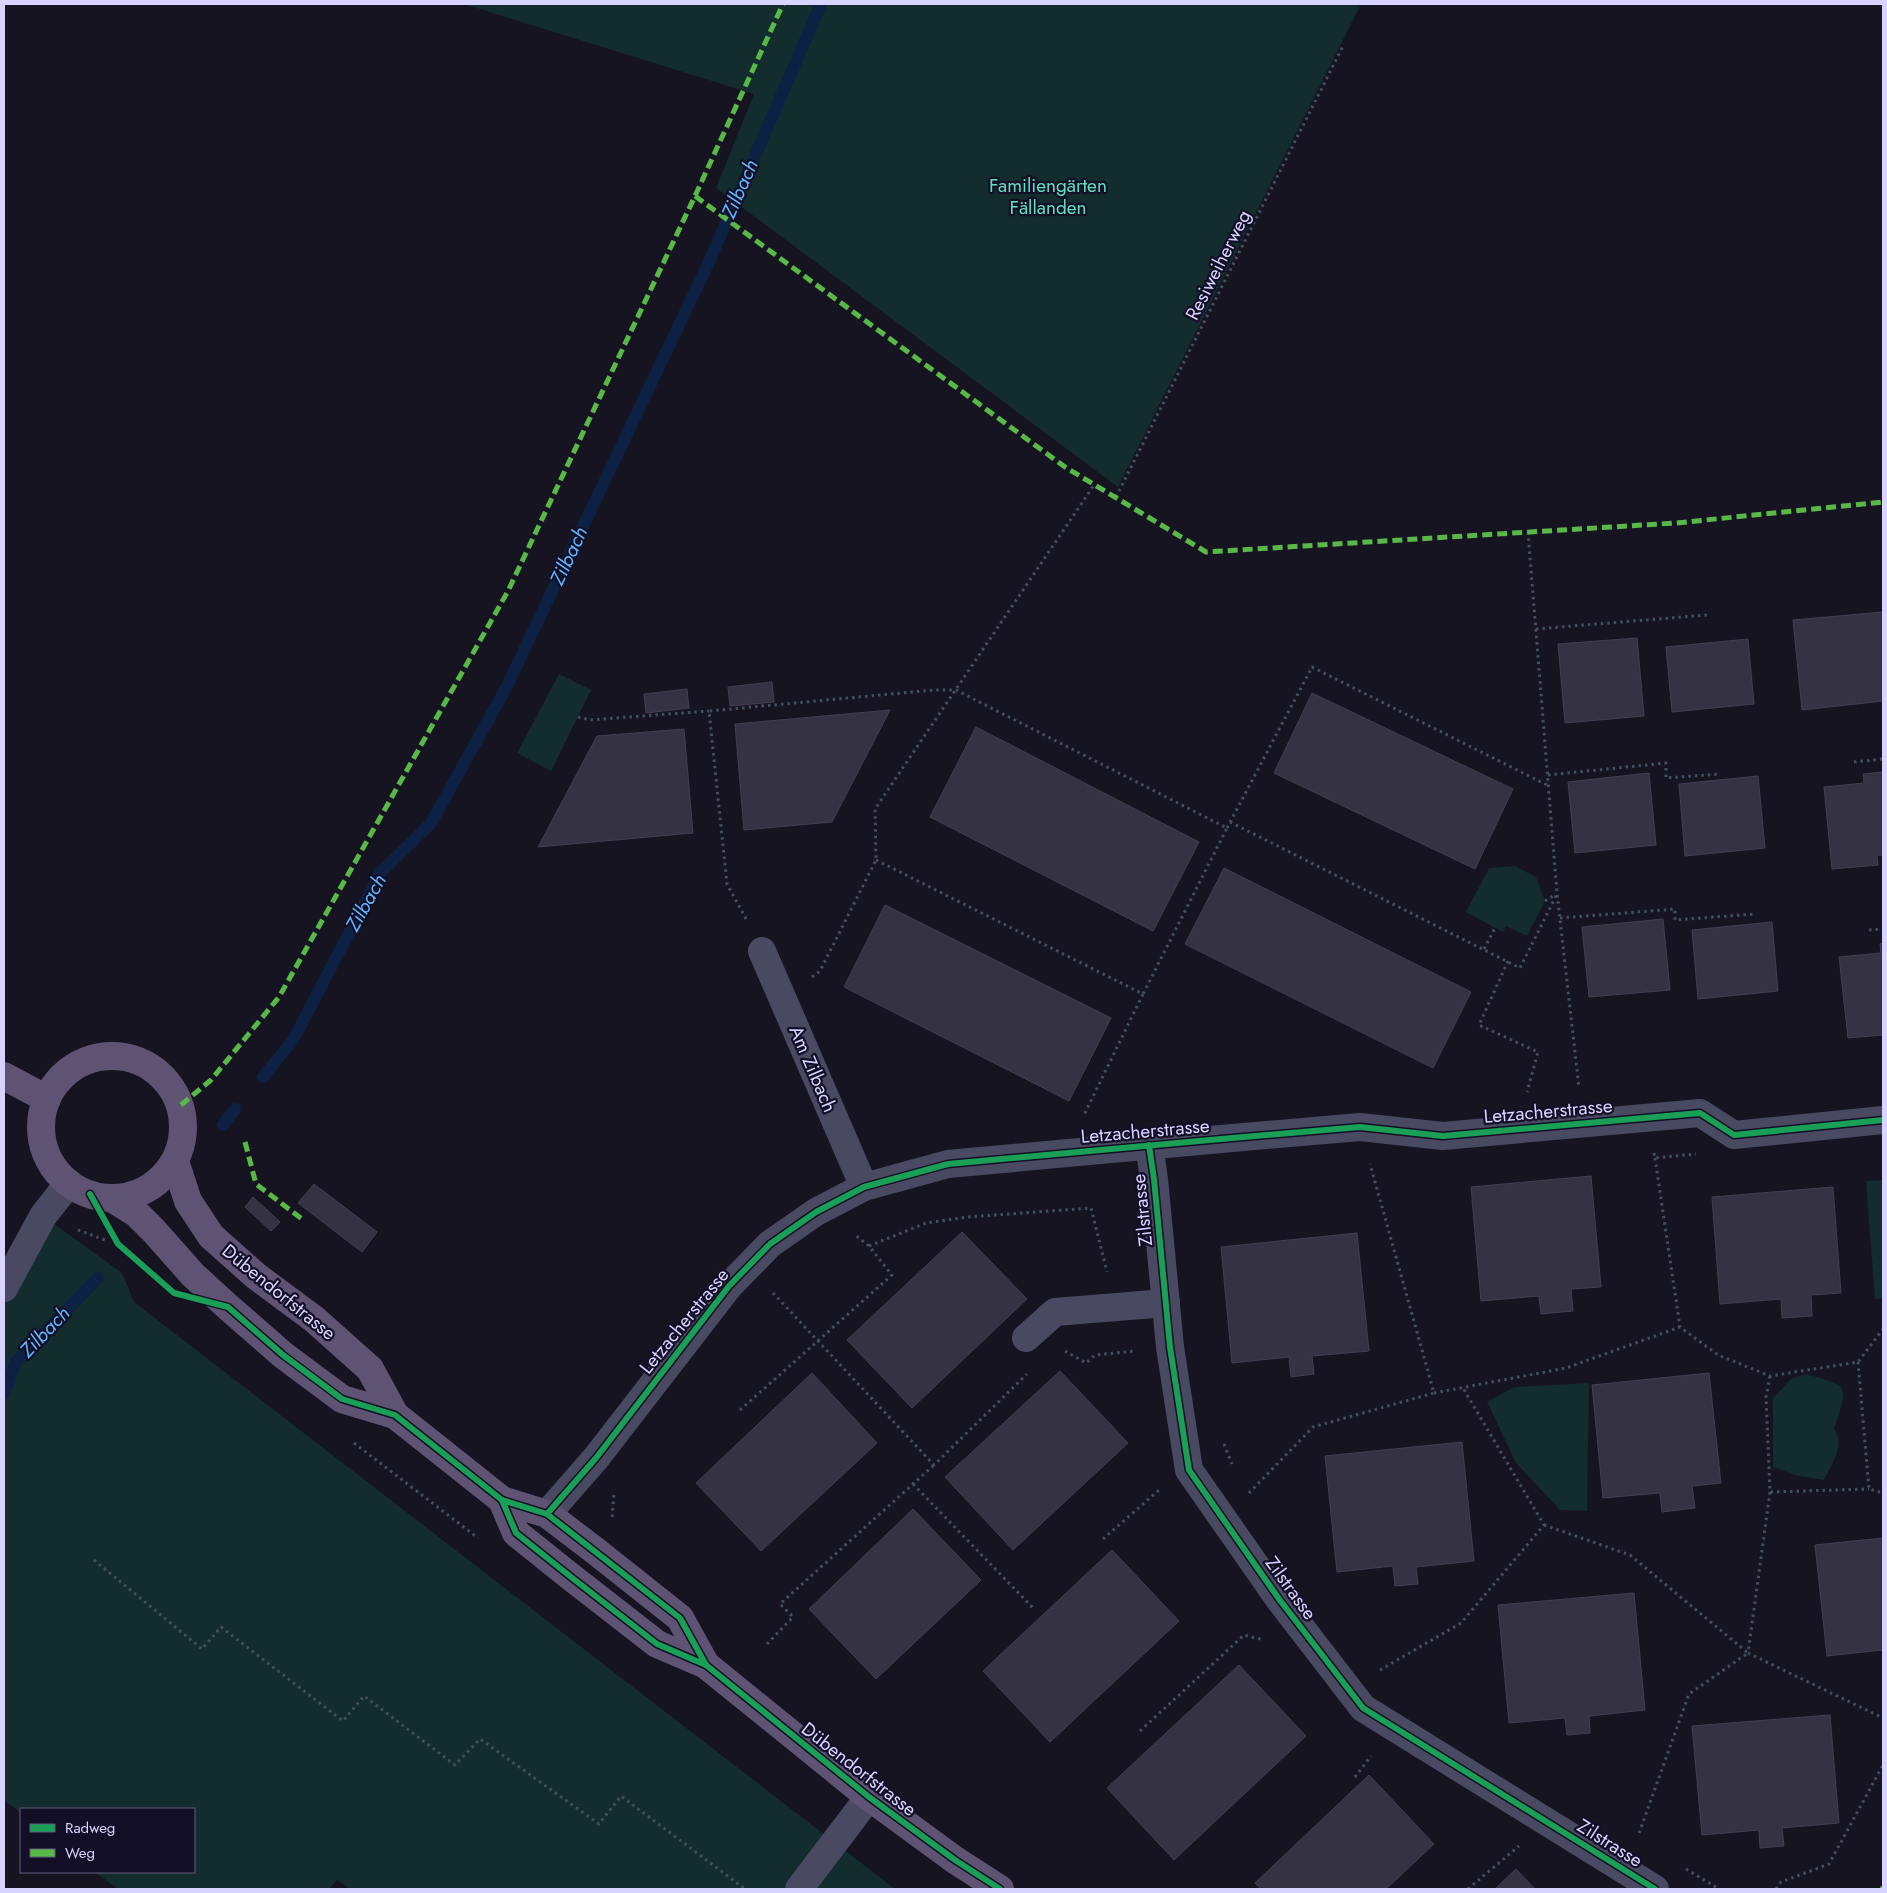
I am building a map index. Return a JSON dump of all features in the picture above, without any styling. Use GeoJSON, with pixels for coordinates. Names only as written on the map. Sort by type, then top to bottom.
{"type":"FeatureCollection","features":[{"type":"Feature","properties":{"kind":"main road","name":"Dübendorfstrasse"},"geometry":{"type":"LineString","coordinates":[[113,1199],[136,1194],[157,1183],[175,1161],[184,1134],[181,1105],[166,1080],[144,1062],[116,1056],[88,1060],[63,1075],[47,1099],[42,1122],[43,1145],[53,1167],[69,1183],[90,1194],[113,1199],[138,1214],[193,1275],[283,1355],[342,1399],[395,1415],[502,1500],[547,1514],[593,1549],[680,1618],[706,1665]]}},
{"type":"Feature","properties":{"kind":"main road"},"geometry":{"type":"LineString","coordinates":[[4,1076],[47,1099]]}},
{"type":"Feature","properties":{"kind":"main road","name":"Dübendorfstrasse"},"geometry":{"type":"LineString","coordinates":[[175,1161],[188,1200],[211,1236],[256,1276],[314,1319],[370,1369],[395,1415]]}},
{"type":"Feature","properties":{"kind":"main road","name":"Dübendorfstrasse"},"geometry":{"type":"LineString","coordinates":[[502,1500],[516,1533],[657,1644],[706,1665],[869,1797],[955,1860],[1000,1889]]}},
{"type":"Feature","properties":{"kind":"street","name":"Am Zilbach"},"geometry":{"type":"LineString","coordinates":[[762,951],[864,1187]]}},
{"type":"Feature","properties":{"kind":"street","name":"Letzacherstrasse"},"geometry":{"type":"LineString","coordinates":[[547,1514],[596,1458],[729,1286],[770,1244],[816,1212],[864,1187],[948,1164],[1360,1127],[1443,1136],[1700,1113],[1734,1135],[1883,1120]]}},
{"type":"Feature","properties":{"kind":"street","name":"Zilstrasse"},"geometry":{"type":"LineString","coordinates":[[1149,1145],[1170,1348],[1189,1470],[1279,1599],[1363,1708],[1655,1889]]}},
{"type":"Feature","properties":{"kind":"street"},"geometry":{"type":"LineString","coordinates":[[4,1288],[43,1216],[69,1183]]}},
{"type":"Feature","properties":{"kind":"street"},"geometry":{"type":"LineString","coordinates":[[1026,1338],[1056,1312],[1166,1302]]}},
{"type":"Feature","properties":{"kind":"street"},"geometry":{"type":"LineString","coordinates":[[799,1889],[869,1797]]}},
{"type":"Feature","properties":{"kind":"path"},"geometry":{"type":"LineString","coordinates":[[782,997],[820,971],[876,860],[875,808],[1094,485]]}},
{"type":"Feature","properties":{"kind":"path"},"geometry":{"type":"LineString","coordinates":[[1528,532],[1559,918],[1583,1124]]}},
{"type":"Feature","properties":{"kind":"path"},"geometry":{"type":"LineString","coordinates":[[1536,629],[1707,615]]}},
{"type":"Feature","properties":{"kind":"path"},"geometry":{"type":"LineString","coordinates":[[1090,1104],[1230,822],[1312,667],[1547,785]]}},
{"type":"Feature","properties":{"kind":"path"},"geometry":{"type":"LineString","coordinates":[[578,717],[590,720],[956,690],[1227,828]]}},
{"type":"Feature","properties":{"kind":"path"},"geometry":{"type":"LineString","coordinates":[[709,710],[727,884],[762,951]]}},
{"type":"Feature","properties":{"kind":"path"},"geometry":{"type":"LineString","coordinates":[[1854,762],[1883,759]]}},
{"type":"Feature","properties":{"kind":"path"},"geometry":{"type":"LineString","coordinates":[[1548,775],[1666,763],[1666,778],[1720,774]]}},
{"type":"Feature","properties":{"kind":"path"},"geometry":{"type":"LineString","coordinates":[[1230,822],[1520,968],[1557,894]]}},
{"type":"Feature","properties":{"kind":"path"},"geometry":{"type":"LineString","coordinates":[[876,860],[1143,994]]}},
{"type":"Feature","properties":{"kind":"path"},"geometry":{"type":"LineString","coordinates":[[1545,901],[1557,894]]}},
{"type":"Feature","properties":{"kind":"path"},"geometry":{"type":"LineString","coordinates":[[1559,918],[1675,909],[1675,920],[1755,914]]}},
{"type":"Feature","properties":{"kind":"path"},"geometry":{"type":"LineString","coordinates":[[1484,950],[1496,928]]}},
{"type":"Feature","properties":{"kind":"path"},"geometry":{"type":"LineString","coordinates":[[1869,930],[1883,929]]}},
{"type":"Feature","properties":{"kind":"path"},"geometry":{"type":"LineString","coordinates":[[1508,961],[1479,1025],[1538,1052],[1516,1129]]}},
{"type":"Feature","properties":{"kind":"path"},"geometry":{"type":"LineString","coordinates":[[1360,1127],[1434,1393]]}},
{"type":"Feature","properties":{"kind":"path"},"geometry":{"type":"LineString","coordinates":[[1655,1158],[1680,1327],[1718,1355],[1770,1376],[1858,1362]]}},
{"type":"Feature","properties":{"kind":"path"},"geometry":{"type":"LineString","coordinates":[[869,1246],[926,1223],[968,1217],[1091,1208],[1116,1306]]}},
{"type":"Feature","properties":{"kind":"path"},"geometry":{"type":"LineString","coordinates":[[846,1238],[862,1230]]}},
{"type":"Feature","properties":{"kind":"path"},"geometry":{"type":"LineString","coordinates":[[740,1410],[816,1340],[892,1275],[869,1246],[854,1234]]}},
{"type":"Feature","properties":{"kind":"path"},"geometry":{"type":"LineString","coordinates":[[767,1301],[780,1287]]}},
{"type":"Feature","properties":{"kind":"path"},"geometry":{"type":"LineString","coordinates":[[773,1293],[934,1465]]}},
{"type":"Feature","properties":{"kind":"path"},"geometry":{"type":"LineString","coordinates":[[1245,1497],[1313,1426],[1434,1393],[1566,1368],[1680,1327]]}},
{"type":"Feature","properties":{"kind":"path"},"geometry":{"type":"LineString","coordinates":[[1869,1489],[1858,1362],[1883,1329]]}},
{"type":"Feature","properties":{"kind":"path"},"geometry":{"type":"LineString","coordinates":[[1063,1350],[1086,1363],[1095,1355],[1170,1348]]}},
{"type":"Feature","properties":{"kind":"path"},"geometry":{"type":"LineString","coordinates":[[767,1644],[793,1617],[780,1604],[934,1465],[1029,1372]]}},
{"type":"Feature","properties":{"kind":"path"},"geometry":{"type":"LineString","coordinates":[[1620,1867],[1637,1838],[1689,1694],[1748,1652],[1770,1492],[1766,1397],[1770,1376]]}},
{"type":"Feature","properties":{"kind":"path"},"geometry":{"type":"LineString","coordinates":[[1463,1388],[1544,1525],[1630,1555],[1748,1652],[1883,1718]]}},
{"type":"Feature","properties":{"kind":"path"},"geometry":{"type":"LineString","coordinates":[[352,1441],[484,1543]]}},
{"type":"Feature","properties":{"kind":"path"},"geometry":{"type":"LineString","coordinates":[[1223,1442],[1234,1469]]}},
{"type":"Feature","properties":{"kind":"path"},"geometry":{"type":"LineString","coordinates":[[1103,1540],[1166,1483],[1189,1470]]}},
{"type":"Feature","properties":{"kind":"path"},"geometry":{"type":"LineString","coordinates":[[913,1484],[1034,1610]]}},
{"type":"Feature","properties":{"kind":"path"},"geometry":{"type":"LineString","coordinates":[[593,1549],[612,1522],[615,1488]]}},
{"type":"Feature","properties":{"kind":"path"},"geometry":{"type":"LineString","coordinates":[[1770,1492],[1869,1489],[1883,1493]]}},
{"type":"Feature","properties":{"kind":"path"},"geometry":{"type":"LineString","coordinates":[[1384,1677],[1378,1672],[1461,1622],[1544,1525]]}},
{"type":"Feature","properties":{"kind":"path"},"geometry":{"type":"LineString","coordinates":[[94,1560],[202,1649],[221,1627],[343,1721],[364,1696],[455,1765],[480,1740],[598,1824],[621,1796],[745,1889]]}},
{"type":"Feature","properties":{"kind":"path"},"geometry":{"type":"LineString","coordinates":[[1140,1731],[1244,1635],[1298,1649],[1311,1640]]}},
{"type":"Feature","properties":{"kind":"path"},"geometry":{"type":"LineString","coordinates":[[1776,1889],[1781,1882],[1829,1864],[1883,1765]]}},
{"type":"Feature","properties":{"kind":"path"},"geometry":{"type":"LineString","coordinates":[[1468,1889],[1532,1835],[1541,1819]]}},
{"type":"Feature","properties":{"kind":"path"},"geometry":{"type":"LineString","coordinates":[[1678,1864],[1719,1889]]}},
{"type":"Feature","properties":{"kind":"green space","name":"Familiengärten Fällanden"},"geometry":{"type":"Polygon","coordinates":[[[464,4],[1361,4],[1118,487],[716,188],[754,94],[464,4]]]}},
{"type":"Feature","properties":{"kind":"green space"},"geometry":{"type":"Polygon","coordinates":[[[559,674],[591,690],[551,771],[517,753],[559,674]]]}},
{"type":"Feature","properties":{"kind":"green space"},"geometry":{"type":"Polygon","coordinates":[[[1515,866],[1536,877],[1545,901],[1527,936],[1506,926],[1503,932],[1466,912],[1489,868],[1515,866]]]}},
{"type":"Feature","properties":{"kind":"green space"},"geometry":{"type":"Polygon","coordinates":[[[1883,1180],[1883,1298],[1875,1299],[1866,1181],[1883,1180]]]}},
{"type":"Feature","properties":{"kind":"green space"},"geometry":{"type":"Polygon","coordinates":[[[43,1216],[122,1273],[134,1302],[895,1889],[350,1889],[337,1880],[329,1889],[118,1889],[96,1873],[195,1873],[195,1808],[20,1808],[20,1812],[4,1800],[4,1288],[43,1216]]]}},
{"type":"Feature","properties":{"kind":"green space"},"geometry":{"type":"Polygon","coordinates":[[[1805,1374],[1831,1381],[1838,1385],[1843,1395],[1834,1429],[1837,1435],[1838,1448],[1824,1480],[1795,1475],[1773,1467],[1773,1398],[1791,1379],[1805,1374]]]}},
{"type":"Feature","properties":{"kind":"green space"},"geometry":{"type":"Polygon","coordinates":[[[1589,1383],[1587,1511],[1560,1510],[1516,1463],[1487,1402],[1514,1387],[1589,1383]]]}},
{"type":"Feature","properties":{"kind":"building"},"geometry":{"type":"Polygon","coordinates":[[[1883,612],[1883,701],[1802,710],[1793,620],[1883,612]]]}},
{"type":"Feature","properties":{"kind":"building"},"geometry":{"type":"Polygon","coordinates":[[[1637,638],[1644,716],[1565,723],[1558,644],[1637,638]]]}},
{"type":"Feature","properties":{"kind":"building"},"geometry":{"type":"Polygon","coordinates":[[[1748,639],[1754,704],[1672,712],[1666,647],[1748,639]]]}},
{"type":"Feature","properties":{"kind":"building"},"geometry":{"type":"Polygon","coordinates":[[[772,682],[774,702],[730,706],[728,687],[772,682]]]}},
{"type":"Feature","properties":{"kind":"building"},"geometry":{"type":"Polygon","coordinates":[[[687,689],[689,708],[646,713],[644,694],[687,689]]]}},
{"type":"Feature","properties":{"kind":"building"},"geometry":{"type":"Polygon","coordinates":[[[1312,693],[1513,789],[1475,869],[1274,773],[1312,693]]]}},
{"type":"Feature","properties":{"kind":"building"},"geometry":{"type":"Polygon","coordinates":[[[890,710],[832,822],[744,830],[735,724],[890,710]]]}},
{"type":"Feature","properties":{"kind":"building"},"geometry":{"type":"Polygon","coordinates":[[[976,727],[1199,842],[1153,931],[930,817],[976,727]]]}},
{"type":"Feature","properties":{"kind":"building"},"geometry":{"type":"Polygon","coordinates":[[[684,729],[693,833],[538,847],[597,736],[684,729]]]}},
{"type":"Feature","properties":{"kind":"building"},"geometry":{"type":"Polygon","coordinates":[[[1883,772],[1883,855],[1877,855],[1878,865],[1832,869],[1824,787],[1864,783],[1863,774],[1883,772]]]}},
{"type":"Feature","properties":{"kind":"building"},"geometry":{"type":"Polygon","coordinates":[[[1649,773],[1656,845],[1575,853],[1568,782],[1649,773]]]}},
{"type":"Feature","properties":{"kind":"building"},"geometry":{"type":"Polygon","coordinates":[[[1758,776],[1765,848],[1685,856],[1679,784],[1758,776]]]}},
{"type":"Feature","properties":{"kind":"building"},"geometry":{"type":"Polygon","coordinates":[[[1224,868],[1471,992],[1433,1068],[1185,944],[1224,868]]]}},
{"type":"Feature","properties":{"kind":"building"},"geometry":{"type":"Polygon","coordinates":[[[885,905],[1111,1018],[1069,1101],[844,987],[885,905]]]}},
{"type":"Feature","properties":{"kind":"building"},"geometry":{"type":"Polygon","coordinates":[[[1663,919],[1670,990],[1589,997],[1582,927],[1663,919]]]}},
{"type":"Feature","properties":{"kind":"building"},"geometry":{"type":"Polygon","coordinates":[[[1772,922],[1778,991],[1698,999],[1692,930],[1772,922]]]}},
{"type":"Feature","properties":{"kind":"building"},"geometry":{"type":"Polygon","coordinates":[[[1883,943],[1883,1035],[1848,1038],[1839,957],[1881,953],[1880,944],[1883,943]]]}},
{"type":"Feature","properties":{"kind":"building"},"geometry":{"type":"Polygon","coordinates":[[[1591,1176],[1601,1287],[1571,1289],[1573,1311],[1541,1314],[1539,1296],[1481,1301],[1471,1187],[1591,1176]]]}},
{"type":"Feature","properties":{"kind":"building"},"geometry":{"type":"Polygon","coordinates":[[[314,1184],[377,1232],[362,1252],[298,1203],[314,1184]]]}},
{"type":"Feature","properties":{"kind":"building"},"geometry":{"type":"Polygon","coordinates":[[[1833,1187],[1841,1293],[1811,1295],[1812,1316],[1782,1318],[1781,1299],[1720,1304],[1712,1197],[1833,1187]]]}},
{"type":"Feature","properties":{"kind":"building"},"geometry":{"type":"Polygon","coordinates":[[[253,1197],[280,1222],[271,1231],[245,1207],[253,1197]]]}},
{"type":"Feature","properties":{"kind":"building"},"geometry":{"type":"Polygon","coordinates":[[[962,1232],[1027,1299],[912,1408],[847,1340],[962,1232]]]}},
{"type":"Feature","properties":{"kind":"building"},"geometry":{"type":"Polygon","coordinates":[[[1357,1233],[1369,1351],[1312,1356],[1314,1374],[1291,1377],[1289,1357],[1232,1363],[1221,1247],[1357,1233]]]}},
{"type":"Feature","properties":{"kind":"building"},"geometry":{"type":"Polygon","coordinates":[[[1060,1371],[1128,1443],[1013,1550],[945,1477],[1060,1371]]]}},
{"type":"Feature","properties":{"kind":"building"},"geometry":{"type":"Polygon","coordinates":[[[812,1373],[877,1443],[761,1551],[696,1483],[812,1373]]]}},
{"type":"Feature","properties":{"kind":"building"},"geometry":{"type":"Polygon","coordinates":[[[1709,1373],[1721,1483],[1692,1486],[1695,1508],[1662,1512],[1660,1493],[1603,1498],[1592,1385],[1709,1373]]]}},
{"type":"Feature","properties":{"kind":"building"},"geometry":{"type":"Polygon","coordinates":[[[1462,1442],[1474,1561],[1416,1567],[1418,1584],[1395,1586],[1393,1566],[1337,1572],[1325,1456],[1462,1442]]]}},
{"type":"Feature","properties":{"kind":"building"},"geometry":{"type":"Polygon","coordinates":[[[913,1509],[981,1580],[876,1679],[809,1609],[913,1509]]]}},
{"type":"Feature","properties":{"kind":"building"},"geometry":{"type":"Polygon","coordinates":[[[1883,1538],[1883,1650],[1827,1656],[1815,1545],[1883,1538]]]}},
{"type":"Feature","properties":{"kind":"building"},"geometry":{"type":"Polygon","coordinates":[[[1112,1550],[1179,1621],[1050,1742],[983,1671],[1112,1550]]]}},
{"type":"Feature","properties":{"kind":"building"},"geometry":{"type":"Polygon","coordinates":[[[1634,1593],[1645,1710],[1589,1716],[1590,1733],[1567,1735],[1565,1718],[1509,1723],[1498,1605],[1634,1593]]]}},
{"type":"Feature","properties":{"kind":"building"},"geometry":{"type":"Polygon","coordinates":[[[1239,1665],[1306,1736],[1174,1860],[1107,1788],[1239,1665]]]}},
{"type":"Feature","properties":{"kind":"building"},"geometry":{"type":"Polygon","coordinates":[[[1830,1715],[1839,1823],[1782,1828],[1784,1846],[1760,1848],[1759,1830],[1702,1835],[1692,1726],[1830,1715]]]}},
{"type":"Feature","properties":{"kind":"building"},"geometry":{"type":"Polygon","coordinates":[[[1369,1775],[1434,1844],[1386,1889],[1261,1889],[1255,1883],[1369,1775]]]}},
{"type":"Feature","properties":{"kind":"building"},"geometry":{"type":"Polygon","coordinates":[[[1516,1869],[1535,1889],[1495,1889],[1516,1869]]]}},
{"type":"Feature","properties":{"kind":"waterway","name":"Zilbach"},"geometry":{"type":"LineString","coordinates":[[263,1077],[293,1040],[381,872],[431,823],[506,688],[709,262],[821,4]]}},
{"type":"Feature","properties":{"kind":"waterway","name":"Zilbach"},"geometry":{"type":"LineString","coordinates":[[223,1125],[235,1109]]}},
{"type":"Feature","properties":{"kind":"waterway","name":"Zilbach"},"geometry":{"type":"LineString","coordinates":[[4,1393],[16,1362],[98,1278]]}},
{"type":"Feature","properties":{"kind":"marked path"},"geometry":{"type":"LineString","coordinates":[[181,1105],[211,1080],[279,997],[508,591],[695,196],[783,4]]}},
{"type":"Feature","properties":{"kind":"marked path"},"geometry":{"type":"LineString","coordinates":[[695,196],[1065,467],[1206,552],[1676,523],[1883,502]]}},
{"type":"Feature","properties":{"kind":"marked path"},"geometry":{"type":"LineString","coordinates":[[245,1142],[256,1184],[302,1219]]}},
{"type":"Feature","properties":{"kind":"cycle path"},"geometry":{"type":"LineString","coordinates":[[547,1514],[596,1458],[729,1286],[770,1244],[816,1212],[864,1187],[948,1164],[1360,1127],[1443,1136],[1700,1113],[1734,1135],[1883,1120]]}},
{"type":"Feature","properties":{"kind":"cycle path"},"geometry":{"type":"LineString","coordinates":[[1149,1145],[1170,1347],[1189,1470],[1279,1599],[1363,1708],[1655,1889]]}},
{"type":"Feature","properties":{"kind":"cycle path"},"geometry":{"type":"LineString","coordinates":[[90,1194],[118,1244],[174,1293],[228,1307],[283,1355],[342,1399],[395,1415],[502,1500],[547,1514],[680,1618],[706,1665]]}},
{"type":"Feature","properties":{"kind":"cycle path"},"geometry":{"type":"LineString","coordinates":[[502,1500],[516,1533],[571,1577],[657,1644],[706,1665],[869,1797],[955,1860],[1000,1889]]}}]}
